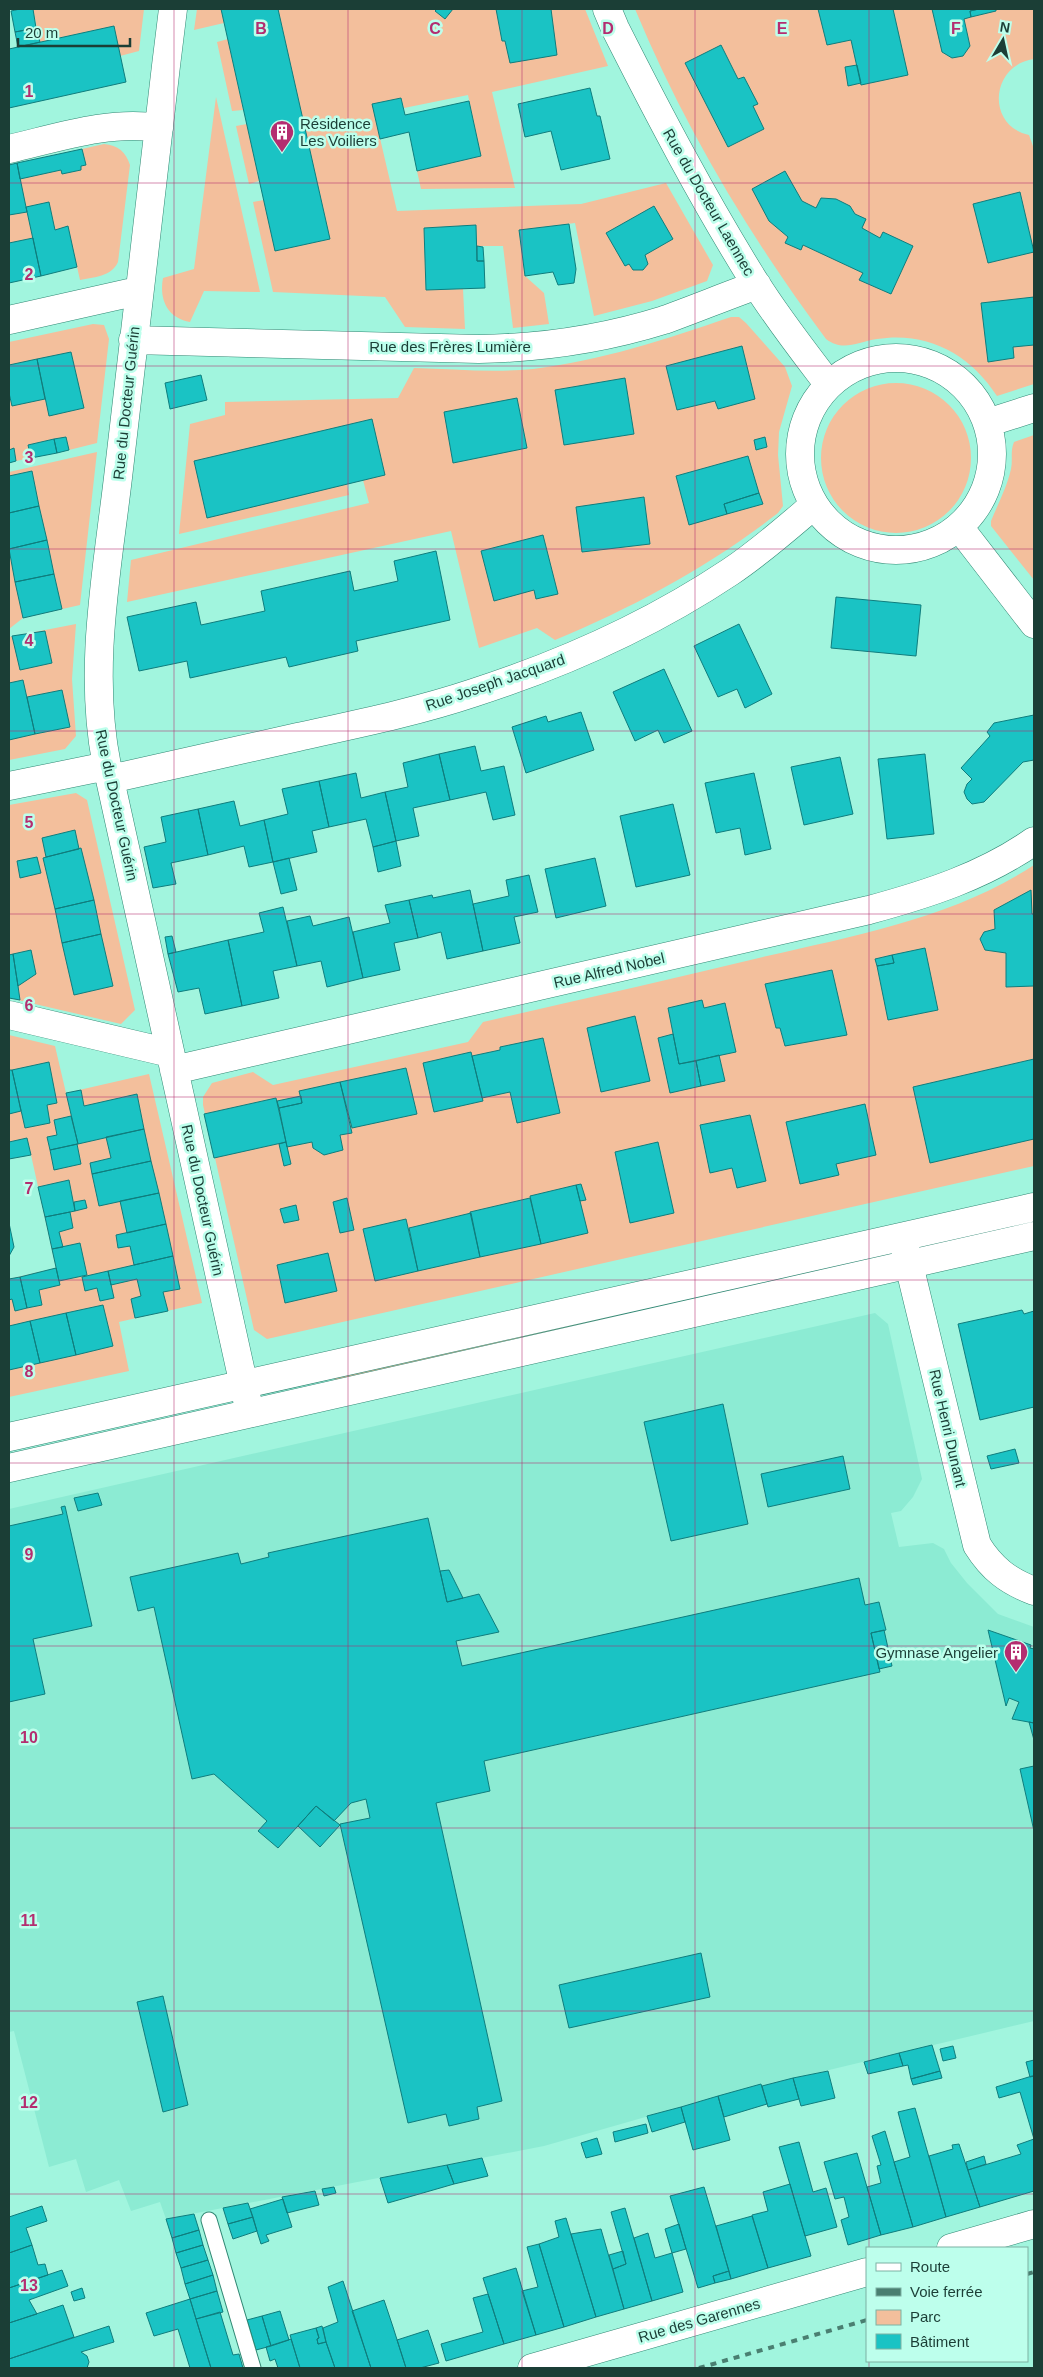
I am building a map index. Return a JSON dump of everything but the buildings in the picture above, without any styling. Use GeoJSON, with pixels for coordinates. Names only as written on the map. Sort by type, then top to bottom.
{"type":"FeatureCollection","features":[{"type":"Feature","properties":{"kind":"street","name":"Rue du Docteur Guérin"},"geometry":{"type":"LineString","coordinates":[[173,9],[138,291],[98,662],[99,722],[108,772],[250,1412]]}},
{"type":"Feature","properties":{"kind":"street","name":"Rue du Docteur Laennec"},"geometry":{"type":"LineString","coordinates":[[607,9],[614,28],[670,135],[757,285],[829,385]]}},
{"type":"Feature","properties":{"kind":"street"},"geometry":{"type":"LineString","coordinates":[[9,149],[114,127],[144,126],[158,128]]}},
{"type":"Feature","properties":{"kind":"street","name":"Rue des Frères Lumière"},"geometry":{"type":"LineString","coordinates":[[133,340],[479,349],[532,347],[574,342],[636,328],[757,285]]}},
{"type":"Feature","properties":{"kind":"street"},"geometry":{"type":"LineString","coordinates":[[9,320],[138,291]]}},
{"type":"Feature","properties":{"kind":"street"},"geometry":{"type":"LineString","coordinates":[[897,358],[919,360],[944,370],[965,387],[978,404],[987,423],[992,451],[989,479],[978,505],[959,527],[929,545],[905,550],[882,549],[858,543],[848,538],[829,523],[814,505],[801,472],[800,448],[809,414],[829,385],[856,367],[876,360],[897,358]]}},
{"type":"Feature","properties":{"kind":"street"},"geometry":{"type":"LineString","coordinates":[[987,423],[1034,408]]}},
{"type":"Feature","properties":{"kind":"street","name":"Rue Joseph Jacquard"},"geometry":{"type":"LineString","coordinates":[[9,786],[108,772],[392,716],[474,693],[556,662],[642,624],[732,571],[778,536],[814,505]]}},
{"type":"Feature","properties":{"kind":"street"},"geometry":{"type":"LineString","coordinates":[[959,527],[1034,624]]}},
{"type":"Feature","properties":{"kind":"street","name":"Rue Alfred Nobel"},"geometry":{"type":"LineString","coordinates":[[172,1062],[869,910],[922,896],[973,876],[993,867],[1034,841]]}},
{"type":"Feature","properties":{"kind":"street"},"geometry":{"type":"LineString","coordinates":[[9,1015],[172,1062]]}},
{"type":"Feature","properties":{"kind":"street"},"geometry":{"type":"LineString","coordinates":[[9,1437],[1034,1207]]}},
{"type":"Feature","properties":{"kind":"street","name":"Rue Henri Dunant"},"geometry":{"type":"LineString","coordinates":[[902,1236],[977,1545],[993,1568],[1017,1585],[1034,1590]]}},
{"type":"Feature","properties":{"kind":"street"},"geometry":{"type":"LineString","coordinates":[[9,1468],[1034,1236]]}},
{"type":"Feature","properties":{"kind":"street"},"geometry":{"type":"LineString","coordinates":[[954,2247],[1034,2224]]}},
{"type":"Feature","properties":{"kind":"street","name":"Rue des Garennes"},"geometry":{"type":"LineString","coordinates":[[532,2368],[866,2272]]}},
{"type":"Feature","properties":{"kind":"lane"},"geometry":{"type":"LineString","coordinates":[[209,2220],[253,2368]]}},
{"type":"Feature","properties":{"kind":"shaded area"},"geometry":{"type":"Polygon","coordinates":[[[875,1313],[888,1324],[922,1479],[913,1497],[901,1511],[891,1513],[899,1547],[933,1543],[944,1549],[951,1563],[967,1583],[998,1614],[1034,1627],[1034,2021],[762,2086],[761,2084],[544,2146],[166,2219],[160,2202],[131,2211],[119,2180],[86,2192],[76,2159],[49,2167],[14,2031],[9,2032],[9,1509],[875,1313]]]}},
{"type":"Feature","properties":{"kind":"green space"},"geometry":{"type":"Polygon","coordinates":[[[33,9],[144,9],[139,51],[120,56],[114,26],[40,42],[33,9]]]}},
{"type":"Feature","properties":{"kind":"green space"},"geometry":{"type":"Polygon","coordinates":[[[197,9],[221,9],[224,23],[194,30],[197,9]]]}},
{"type":"Feature","properties":{"kind":"green space"},"geometry":{"type":"Polygon","coordinates":[[[278,9],[585,9],[608,66],[492,92],[515,188],[421,189],[417,171],[481,156],[468,95],[404,108],[401,98],[372,104],[397,211],[581,204],[666,183],[713,265],[707,281],[652,301],[594,316],[575,223],[519,230],[525,276],[544,293],[549,324],[513,328],[503,246],[477,246],[476,225],[424,228],[426,290],[463,289],[465,329],[405,327],[385,297],[273,292],[253,202],[264,200],[275,251],[330,239],[278,9]]]}},
{"type":"Feature","properties":{"kind":"green space"},"geometry":{"type":"Polygon","coordinates":[[[635,9],[1034,9],[1034,59],[1019,64],[1009,72],[1002,83],[999,96],[1000,109],[1005,120],[1015,129],[1029,135],[1034,149],[1034,384],[997,396],[974,368],[960,357],[930,342],[895,337],[844,346],[832,343],[826,339],[771,261],[720,180],[675,96],[635,9]]]}},
{"type":"Feature","properties":{"kind":"green space"},"geometry":{"type":"Polygon","coordinates":[[[228,39],[243,110],[232,111],[217,42],[228,39]]]}},
{"type":"Feature","properties":{"kind":"green space"},"geometry":{"type":"Polygon","coordinates":[[[216,97],[260,292],[204,291],[190,322],[182,320],[170,312],[164,300],[162,286],[163,278],[194,269],[216,97]]]}},
{"type":"Feature","properties":{"kind":"green space"},"geometry":{"type":"Polygon","coordinates":[[[247,124],[259,181],[249,184],[236,126],[247,124]]]}},
{"type":"Feature","properties":{"kind":"green space"},"geometry":{"type":"Polygon","coordinates":[[[104,144],[121,150],[130,165],[118,262],[107,273],[80,280],[68,227],[55,230],[48,202],[26,207],[20,179],[61,170],[62,174],[81,170],[81,166],[86,165],[82,149],[104,144]]]}},
{"type":"Feature","properties":{"kind":"green space"},"geometry":{"type":"Polygon","coordinates":[[[27,212],[33,238],[9,243],[9,215],[27,212]]]}},
{"type":"Feature","properties":{"kind":"green space"},"geometry":{"type":"Polygon","coordinates":[[[731,317],[739,317],[746,323],[785,367],[792,386],[779,432],[778,455],[783,506],[778,513],[726,551],[671,584],[614,614],[555,640],[537,628],[479,648],[451,531],[127,602],[131,560],[369,503],[363,480],[347,484],[349,495],[179,534],[190,424],[225,415],[225,402],[398,398],[414,368],[503,371],[533,369],[583,361],[633,348],[731,317]]]}},
{"type":"Feature","properties":{"kind":"green space"},"geometry":{"type":"Polygon","coordinates":[[[93,324],[104,325],[109,339],[97,443],[69,450],[66,437],[28,445],[31,458],[16,461],[14,449],[9,450],[9,342],[93,324]]]}},
{"type":"Feature","properties":{"kind":"green space"},"geometry":{"type":"Polygon","coordinates":[[[896,383],[911,384],[925,389],[949,405],[965,429],[970,443],[970,473],[965,487],[949,511],[925,527],[911,532],[896,533],[881,532],[867,527],[843,511],[827,487],[822,473],[821,458],[822,443],[827,429],[843,405],[867,389],[881,384],[896,383]]]}},
{"type":"Feature","properties":{"kind":"green space"},"geometry":{"type":"Polygon","coordinates":[[[1034,435],[1034,580],[991,526],[991,521],[1005,489],[1012,466],[1014,442],[1034,435]]]}},
{"type":"Feature","properties":{"kind":"green space"},"geometry":{"type":"Polygon","coordinates":[[[97,452],[80,605],[23,618],[9,629],[9,472],[97,452]]]}},
{"type":"Feature","properties":{"kind":"green space"},"geometry":{"type":"Polygon","coordinates":[[[76,624],[72,679],[76,736],[65,749],[9,760],[9,637],[76,624]]]}},
{"type":"Feature","properties":{"kind":"green space"},"geometry":{"type":"Polygon","coordinates":[[[76,793],[87,800],[135,1010],[121,1024],[9,998],[9,805],[76,793]]]}},
{"type":"Feature","properties":{"kind":"green space"},"geometry":{"type":"Polygon","coordinates":[[[1034,865],[1034,1166],[267,1339],[254,1330],[203,1105],[203,1097],[212,1083],[253,1072],[273,1085],[468,1042],[483,1022],[871,932],[905,922],[972,898],[1004,883],[1034,865]]]}},
{"type":"Feature","properties":{"kind":"green space"},"geometry":{"type":"Polygon","coordinates":[[[9,1035],[55,1046],[66,1093],[149,1074],[202,1303],[119,1322],[129,1371],[9,1397],[9,1279],[56,1268],[31,1155],[9,1159],[9,1035]]]}},
{"type":"Feature","properties":{"kind":"green space"},"geometry":{"type":"Polygon","coordinates":[[[858,1260],[858,1263],[335,1382],[334,1374],[858,1260]]]}},
{"type":"Feature","properties":{"kind":"railway"},"geometry":{"type":"LineString","coordinates":[[1028,2274],[1034,2272]]}},
{"type":"Feature","properties":{"kind":"railway"},"geometry":{"type":"LineString","coordinates":[[699,2368],[866,2320]]}},
{"type":"Feature","properties":{"kind":"place","name":"Résidence Les Voiliers"},"geometry":{"type":"Point","coordinates":[282,153]}},
{"type":"Feature","properties":{"kind":"place","name":"Gymnase Angelier"},"geometry":{"type":"Point","coordinates":[1016,1673]}}]}
